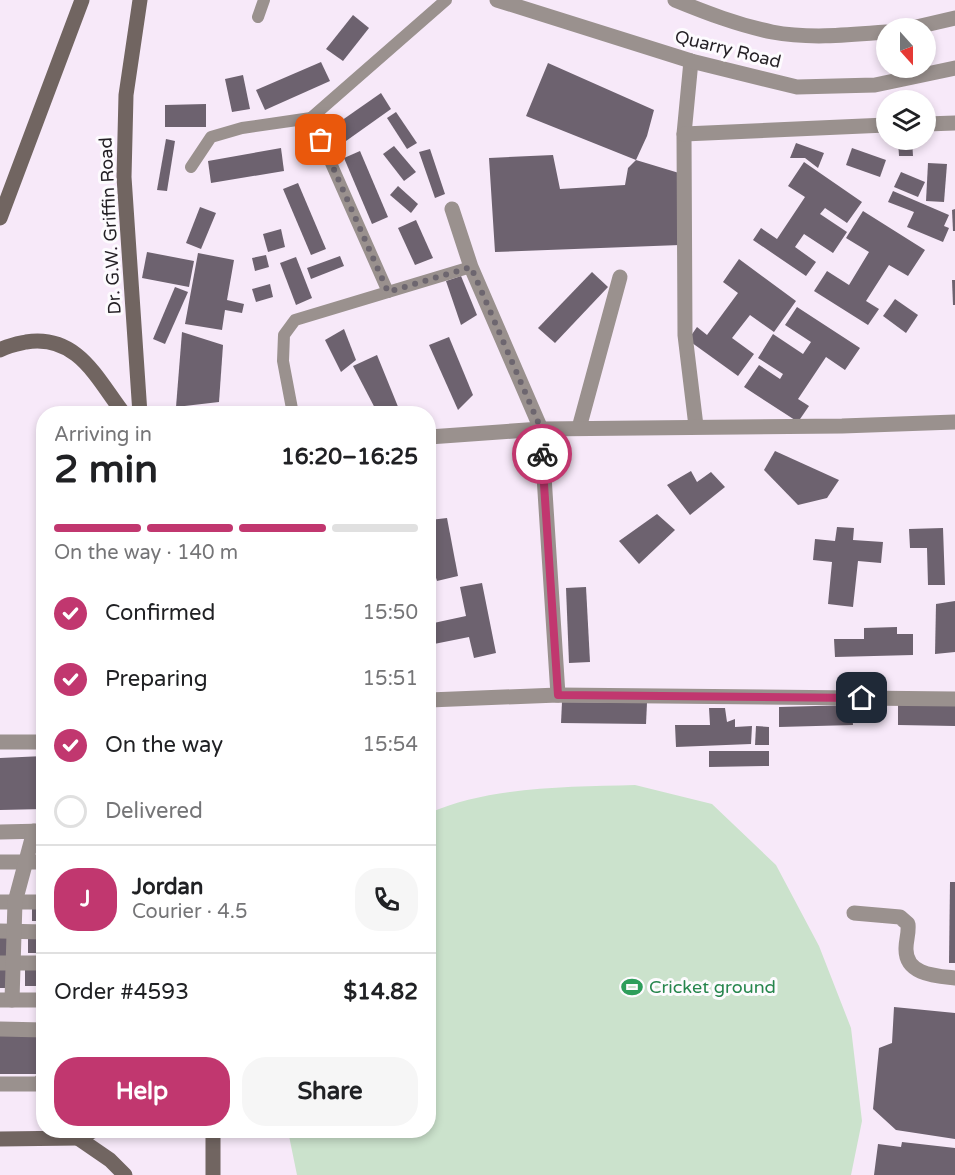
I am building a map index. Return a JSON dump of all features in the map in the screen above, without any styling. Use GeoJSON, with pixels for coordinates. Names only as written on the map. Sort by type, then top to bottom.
{"type":"FeatureCollection","features":[{"type":"Feature","properties":{"kind":"main road"},"geometry":{"type":"LineString","coordinates":[[0,218],[82,0]]}},
{"type":"Feature","properties":{"kind":"main road","name":"Dr. G.W. Griffin Road"},"geometry":{"type":"LineString","coordinates":[[139,406],[124,177],[126,95],[140,0]]}},
{"type":"Feature","properties":{"kind":"main road"},"geometry":{"type":"LineString","coordinates":[[0,350],[8,345],[39,340],[67,346],[82,358],[118,406]]}},
{"type":"Feature","properties":{"kind":"main road"},"geometry":{"type":"LineString","coordinates":[[0,1139],[78,1138],[110,1160],[125,1175]]}},
{"type":"Feature","properties":{"kind":"main road"},"geometry":{"type":"LineString","coordinates":[[213,1138],[213,1175]]}},
{"type":"Feature","properties":{"kind":"street","name":"Quarry Road"},"geometry":{"type":"LineString","coordinates":[[498,0],[691,62],[797,87],[876,85],[955,68]]}},
{"type":"Feature","properties":{"kind":"street","name":"Quarry Road"},"geometry":{"type":"LineString","coordinates":[[675,0],[718,17],[774,32],[833,36],[876,33]]}},
{"type":"Feature","properties":{"kind":"street"},"geometry":{"type":"LineString","coordinates":[[936,22],[955,18]]}},
{"type":"Feature","properties":{"kind":"street"},"geometry":{"type":"LineString","coordinates":[[691,62],[684,134],[685,335],[696,426]]}},
{"type":"Feature","properties":{"kind":"street"},"geometry":{"type":"LineString","coordinates":[[936,124],[955,123]]}},
{"type":"Feature","properties":{"kind":"street"},"geometry":{"type":"LineString","coordinates":[[684,134],[876,125]]}},
{"type":"Feature","properties":{"kind":"street"},"geometry":{"type":"LineString","coordinates":[[452,209],[471,267],[541,429],[558,695]]}},
{"type":"Feature","properties":{"kind":"street"},"geometry":{"type":"LineString","coordinates":[[579,428],[620,277]]}},
{"type":"Feature","properties":{"kind":"street"},"geometry":{"type":"LineString","coordinates":[[436,436],[541,429],[842,426],[955,422]]}},
{"type":"Feature","properties":{"kind":"street"},"geometry":{"type":"LineString","coordinates":[[436,700],[558,695],[955,699]]}},
{"type":"Feature","properties":{"kind":"street"},"geometry":{"type":"LineString","coordinates":[[0,742],[36,742]]}},
{"type":"Feature","properties":{"kind":"street"},"geometry":{"type":"LineString","coordinates":[[0,832],[36,831]]}},
{"type":"Feature","properties":{"kind":"street"},"geometry":{"type":"LineString","coordinates":[[36,838],[8,902],[6,963],[6,1000],[36,1000]]}},
{"type":"Feature","properties":{"kind":"street"},"geometry":{"type":"LineString","coordinates":[[0,862],[36,862]]}},
{"type":"Feature","properties":{"kind":"street"},"geometry":{"type":"LineString","coordinates":[[8,902],[36,902]]}},
{"type":"Feature","properties":{"kind":"street"},"geometry":{"type":"LineString","coordinates":[[854,913],[900,917],[908,924],[905,951],[914,968],[926,975],[955,978]]}},
{"type":"Feature","properties":{"kind":"street"},"geometry":{"type":"LineString","coordinates":[[7,931],[36,932]]}},
{"type":"Feature","properties":{"kind":"street"},"geometry":{"type":"LineString","coordinates":[[6,963],[36,963]]}},
{"type":"Feature","properties":{"kind":"street"},"geometry":{"type":"LineString","coordinates":[[0,1029],[36,1030]]}},
{"type":"Feature","properties":{"kind":"street"},"geometry":{"type":"LineString","coordinates":[[0,1084],[36,1084]]}},
{"type":"Feature","properties":{"kind":"lane"},"geometry":{"type":"LineString","coordinates":[[258,17],[264,0]]}},
{"type":"Feature","properties":{"kind":"lane"},"geometry":{"type":"LineString","coordinates":[[191,167],[211,137],[242,128],[311,118],[446,0]]}},
{"type":"Feature","properties":{"kind":"lane"},"geometry":{"type":"LineString","coordinates":[[311,118],[388,292]]}},
{"type":"Feature","properties":{"kind":"lane"},"geometry":{"type":"LineString","coordinates":[[291,406],[283,361],[284,335],[295,320],[471,267]]}},
{"type":"Feature","properties":{"kind":"green space","name":"Cricket ground"},"geometry":{"type":"Polygon","coordinates":[[[635,785],[712,804],[776,865],[819,946],[851,1028],[862,1121],[851,1175],[297,1175],[289,1138],[436,1138],[436,810],[453,804],[504,793],[635,785]]]}},
{"type":"Feature","properties":{"kind":"building"},"geometry":{"type":"Polygon","coordinates":[[[353,15],[369,28],[343,61],[326,49],[353,15]]]}},
{"type":"Feature","properties":{"kind":"building"},"geometry":{"type":"Polygon","coordinates":[[[321,62],[330,81],[265,110],[256,90],[321,62]]]}},
{"type":"Feature","properties":{"kind":"building"},"geometry":{"type":"Polygon","coordinates":[[[548,63],[654,110],[647,136],[636,160],[526,116],[548,63]]]}},
{"type":"Feature","properties":{"kind":"building"},"geometry":{"type":"Polygon","coordinates":[[[243,75],[250,109],[232,112],[225,79],[243,75]]]}},
{"type":"Feature","properties":{"kind":"building"},"geometry":{"type":"Polygon","coordinates":[[[381,93],[391,109],[339,146],[328,130],[381,93]]]}},
{"type":"Feature","properties":{"kind":"building"},"geometry":{"type":"Polygon","coordinates":[[[206,104],[206,127],[165,127],[165,105],[206,104]]]}},
{"type":"Feature","properties":{"kind":"building"},"geometry":{"type":"Polygon","coordinates":[[[396,112],[417,143],[407,149],[387,118],[396,112]]]}},
{"type":"Feature","properties":{"kind":"building"},"geometry":{"type":"Polygon","coordinates":[[[166,139],[175,141],[167,191],[157,190],[166,139]]]}},
{"type":"Feature","properties":{"kind":"building"},"geometry":{"type":"Polygon","coordinates":[[[796,143],[824,153],[818,168],[805,158],[790,158],[796,143]]]}},
{"type":"Feature","properties":{"kind":"building"},"geometry":{"type":"Polygon","coordinates":[[[394,146],[416,172],[404,181],[383,154],[394,146]]]}},
{"type":"Feature","properties":{"kind":"building"},"geometry":{"type":"Polygon","coordinates":[[[281,148],[284,171],[211,183],[208,161],[281,148]]]}},
{"type":"Feature","properties":{"kind":"building"},"geometry":{"type":"Polygon","coordinates":[[[852,148],[886,160],[880,177],[846,165],[852,148]]]}},
{"type":"Feature","properties":{"kind":"building"},"geometry":{"type":"Polygon","coordinates":[[[430,149],[445,194],[435,198],[419,152],[430,149]]]}},
{"type":"Feature","properties":{"kind":"building"},"geometry":{"type":"Polygon","coordinates":[[[899,150],[913,150],[913,156],[899,156],[899,150]]]}},
{"type":"Feature","properties":{"kind":"building"},"geometry":{"type":"Polygon","coordinates":[[[360,151],[388,217],[372,224],[344,158],[360,151]]]}},
{"type":"Feature","properties":{"kind":"building"},"geometry":{"type":"Polygon","coordinates":[[[553,155],[560,189],[625,185],[628,168],[636,160],[679,173],[680,245],[495,252],[489,158],[553,155]]]}},
{"type":"Feature","properties":{"kind":"building"},"geometry":{"type":"Polygon","coordinates":[[[804,162],[862,202],[847,223],[825,208],[820,214],[847,232],[833,253],[804,234],[795,247],[816,262],[806,276],[753,240],[761,228],[777,239],[805,197],[788,186],[804,162]]]}},
{"type":"Feature","properties":{"kind":"building"},"geometry":{"type":"Polygon","coordinates":[[[928,163],[947,164],[944,202],[926,201],[928,163]]]}},
{"type":"Feature","properties":{"kind":"building"},"geometry":{"type":"Polygon","coordinates":[[[901,172],[925,182],[918,197],[894,187],[901,172]]]}},
{"type":"Feature","properties":{"kind":"building"},"geometry":{"type":"Polygon","coordinates":[[[298,183],[326,249],[311,255],[283,189],[298,183]]]}},
{"type":"Feature","properties":{"kind":"building"},"geometry":{"type":"Polygon","coordinates":[[[398,186],[418,204],[411,213],[390,195],[398,186]]]}},
{"type":"Feature","properties":{"kind":"building"},"geometry":{"type":"Polygon","coordinates":[[[893,191],[949,215],[944,226],[949,228],[943,242],[907,227],[914,212],[888,202],[893,191]]]}},
{"type":"Feature","properties":{"kind":"building"},"geometry":{"type":"Polygon","coordinates":[[[200,207],[216,213],[201,249],[186,243],[200,207]]]}},
{"type":"Feature","properties":{"kind":"building"},"geometry":{"type":"Polygon","coordinates":[[[955,209],[955,231],[953,231],[952,210],[955,209]]]}},
{"type":"Feature","properties":{"kind":"building"},"geometry":{"type":"Polygon","coordinates":[[[863,211],[925,250],[908,276],[889,265],[866,301],[879,309],[868,325],[814,291],[827,271],[849,285],[869,252],[846,238],[863,211]]]}},
{"type":"Feature","properties":{"kind":"building"},"geometry":{"type":"Polygon","coordinates":[[[416,220],[433,258],[415,265],[398,228],[416,220]]]}},
{"type":"Feature","properties":{"kind":"building"},"geometry":{"type":"Polygon","coordinates":[[[281,229],[285,247],[268,252],[263,234],[281,229]]]}},
{"type":"Feature","properties":{"kind":"building"},"geometry":{"type":"Polygon","coordinates":[[[147,252],[194,261],[189,287],[142,278],[147,252]]]}},
{"type":"Feature","properties":{"kind":"building"},"geometry":{"type":"Polygon","coordinates":[[[198,253],[234,260],[227,300],[244,304],[242,313],[225,310],[222,330],[185,324],[198,253]]]}},
{"type":"Feature","properties":{"kind":"building"},"geometry":{"type":"Polygon","coordinates":[[[266,255],[269,267],[255,271],[252,258],[266,255]]]}},
{"type":"Feature","properties":{"kind":"building"},"geometry":{"type":"Polygon","coordinates":[[[340,256],[344,266],[311,279],[307,268],[340,256]]]}},
{"type":"Feature","properties":{"kind":"building"},"geometry":{"type":"Polygon","coordinates":[[[296,257],[312,298],[296,305],[280,263],[296,257]]]}},
{"type":"Feature","properties":{"kind":"building"},"geometry":{"type":"Polygon","coordinates":[[[739,259],[796,301],[774,332],[750,315],[732,338],[754,354],[738,376],[688,340],[697,327],[707,335],[738,293],[723,282],[739,259]]]}},
{"type":"Feature","properties":{"kind":"building"},"geometry":{"type":"Polygon","coordinates":[[[592,272],[608,287],[555,343],[538,328],[592,272]]]}},
{"type":"Feature","properties":{"kind":"building"},"geometry":{"type":"Polygon","coordinates":[[[461,276],[477,315],[461,325],[446,281],[461,276]]]}},
{"type":"Feature","properties":{"kind":"building"},"geometry":{"type":"Polygon","coordinates":[[[952,280],[955,280],[955,305],[953,305],[952,280]]]}},
{"type":"Feature","properties":{"kind":"building"},"geometry":{"type":"Polygon","coordinates":[[[270,284],[273,297],[256,302],[252,289],[270,284]]]}},
{"type":"Feature","properties":{"kind":"building"},"geometry":{"type":"Polygon","coordinates":[[[175,287],[188,292],[165,344],[153,339],[175,287]]]}},
{"type":"Feature","properties":{"kind":"building"},"geometry":{"type":"Polygon","coordinates":[[[895,299],[918,315],[906,333],[883,316],[895,299]]]}},
{"type":"Feature","properties":{"kind":"building"},"geometry":{"type":"Polygon","coordinates":[[[797,307],[860,348],[845,370],[826,357],[798,399],[809,406],[798,422],[744,387],[759,365],[780,379],[783,374],[758,358],[773,334],[803,354],[811,342],[785,325],[797,307]]]}},
{"type":"Feature","properties":{"kind":"building"},"geometry":{"type":"Polygon","coordinates":[[[344,329],[356,360],[341,372],[325,340],[344,329]]]}},
{"type":"Feature","properties":{"kind":"building"},"geometry":{"type":"Polygon","coordinates":[[[182,332],[223,345],[219,402],[176,406],[182,332]]]}},
{"type":"Feature","properties":{"kind":"building"},"geometry":{"type":"Polygon","coordinates":[[[449,337],[473,395],[458,410],[429,345],[449,337]]]}},
{"type":"Feature","properties":{"kind":"building"},"geometry":{"type":"Polygon","coordinates":[[[377,355],[398,406],[374,406],[353,366],[377,355]]]}},
{"type":"Feature","properties":{"kind":"building"},"geometry":{"type":"Polygon","coordinates":[[[775,451],[839,480],[827,498],[798,505],[764,470],[775,451]]]}},
{"type":"Feature","properties":{"kind":"building"},"geometry":{"type":"Polygon","coordinates":[[[691,471],[697,482],[711,472],[725,487],[690,515],[667,485],[691,471]]]}},
{"type":"Feature","properties":{"kind":"building"},"geometry":{"type":"Polygon","coordinates":[[[657,514],[675,530],[639,564],[619,541],[657,514]]]}},
{"type":"Feature","properties":{"kind":"building"},"geometry":{"type":"Polygon","coordinates":[[[447,518],[458,576],[437,581],[436,578],[436,519],[447,518]]]}},
{"type":"Feature","properties":{"kind":"building"},"geometry":{"type":"Polygon","coordinates":[[[837,527],[854,528],[853,540],[883,542],[881,563],[858,561],[853,607],[828,604],[832,562],[813,560],[815,539],[835,541],[837,527]]]}},
{"type":"Feature","properties":{"kind":"building"},"geometry":{"type":"Polygon","coordinates":[[[943,528],[945,585],[928,585],[927,548],[910,548],[909,529],[943,528]]]}},
{"type":"Feature","properties":{"kind":"building"},"geometry":{"type":"Polygon","coordinates":[[[482,583],[496,653],[474,658],[469,637],[436,644],[436,622],[466,616],[460,587],[482,583]]]}},
{"type":"Feature","properties":{"kind":"building"},"geometry":{"type":"Polygon","coordinates":[[[586,587],[590,662],[569,663],[566,588],[586,587]]]}},
{"type":"Feature","properties":{"kind":"building"},"geometry":{"type":"Polygon","coordinates":[[[955,601],[955,652],[935,654],[936,604],[955,601]]]}},
{"type":"Feature","properties":{"kind":"building"},"geometry":{"type":"Polygon","coordinates":[[[897,627],[897,634],[913,634],[913,655],[835,657],[834,639],[864,639],[864,628],[897,627]]]}},
{"type":"Feature","properties":{"kind":"building"},"geometry":{"type":"Polygon","coordinates":[[[562,702],[647,703],[646,724],[561,723],[562,702]]]}},
{"type":"Feature","properties":{"kind":"building"},"geometry":{"type":"Polygon","coordinates":[[[852,705],[853,725],[779,727],[779,707],[852,705]]]}},
{"type":"Feature","properties":{"kind":"building"},"geometry":{"type":"Polygon","coordinates":[[[898,705],[955,706],[955,726],[898,725],[898,705]]]}},
{"type":"Feature","properties":{"kind":"building"},"geometry":{"type":"Polygon","coordinates":[[[709,708],[725,708],[727,722],[735,719],[735,727],[752,726],[751,744],[676,747],[675,725],[710,725],[709,708]]]}},
{"type":"Feature","properties":{"kind":"building"},"geometry":{"type":"Polygon","coordinates":[[[756,726],[769,727],[769,745],[755,745],[756,726]]]}},
{"type":"Feature","properties":{"kind":"building"},"geometry":{"type":"Polygon","coordinates":[[[709,751],[769,751],[769,766],[709,767],[709,751]]]}},
{"type":"Feature","properties":{"kind":"building"},"geometry":{"type":"Polygon","coordinates":[[[36,756],[36,809],[0,810],[0,758],[36,756]]]}},
{"type":"Feature","properties":{"kind":"building"},"geometry":{"type":"Polygon","coordinates":[[[950,882],[955,882],[955,963],[949,963],[950,882]]]}},
{"type":"Feature","properties":{"kind":"building"},"geometry":{"type":"Polygon","coordinates":[[[32,906],[36,906],[36,921],[32,921],[32,906]]]}},
{"type":"Feature","properties":{"kind":"building"},"geometry":{"type":"Polygon","coordinates":[[[0,934],[9,934],[9,958],[0,958],[0,934]]]}},
{"type":"Feature","properties":{"kind":"building"},"geometry":{"type":"Polygon","coordinates":[[[28,937],[36,937],[36,953],[28,953],[28,937]]]}},
{"type":"Feature","properties":{"kind":"building"},"geometry":{"type":"Polygon","coordinates":[[[0,966],[10,966],[10,988],[0,988],[0,966]]]}},
{"type":"Feature","properties":{"kind":"building"},"geometry":{"type":"Polygon","coordinates":[[[25,968],[36,968],[36,986],[25,986],[25,968]]]}},
{"type":"Feature","properties":{"kind":"building"},"geometry":{"type":"Polygon","coordinates":[[[894,1007],[955,1013],[955,1139],[896,1130],[873,1109],[879,1048],[892,1043],[894,1007]]]}},
{"type":"Feature","properties":{"kind":"building"},"geometry":{"type":"Polygon","coordinates":[[[0,1036],[36,1036],[36,1074],[0,1074],[0,1036]]]}},
{"type":"Feature","properties":{"kind":"building"},"geometry":{"type":"Polygon","coordinates":[[[902,1142],[955,1148],[955,1175],[874,1175],[878,1144],[901,1147],[902,1142]]]}},
{"type":"Feature","properties":{"kind":"way so far"},"geometry":{"type":"LineString","coordinates":[[321,140],[388,292],[471,267],[541,429],[542,454]]}},
{"type":"Feature","properties":{"kind":"place","name":"Cricket ground"},"geometry":{"type":"Point","coordinates":[632,987]}},
{"type":"Feature","properties":{"kind":"route"},"geometry":{"type":"LineString","coordinates":[[542,454],[558,695],[862,698]]}}]}
